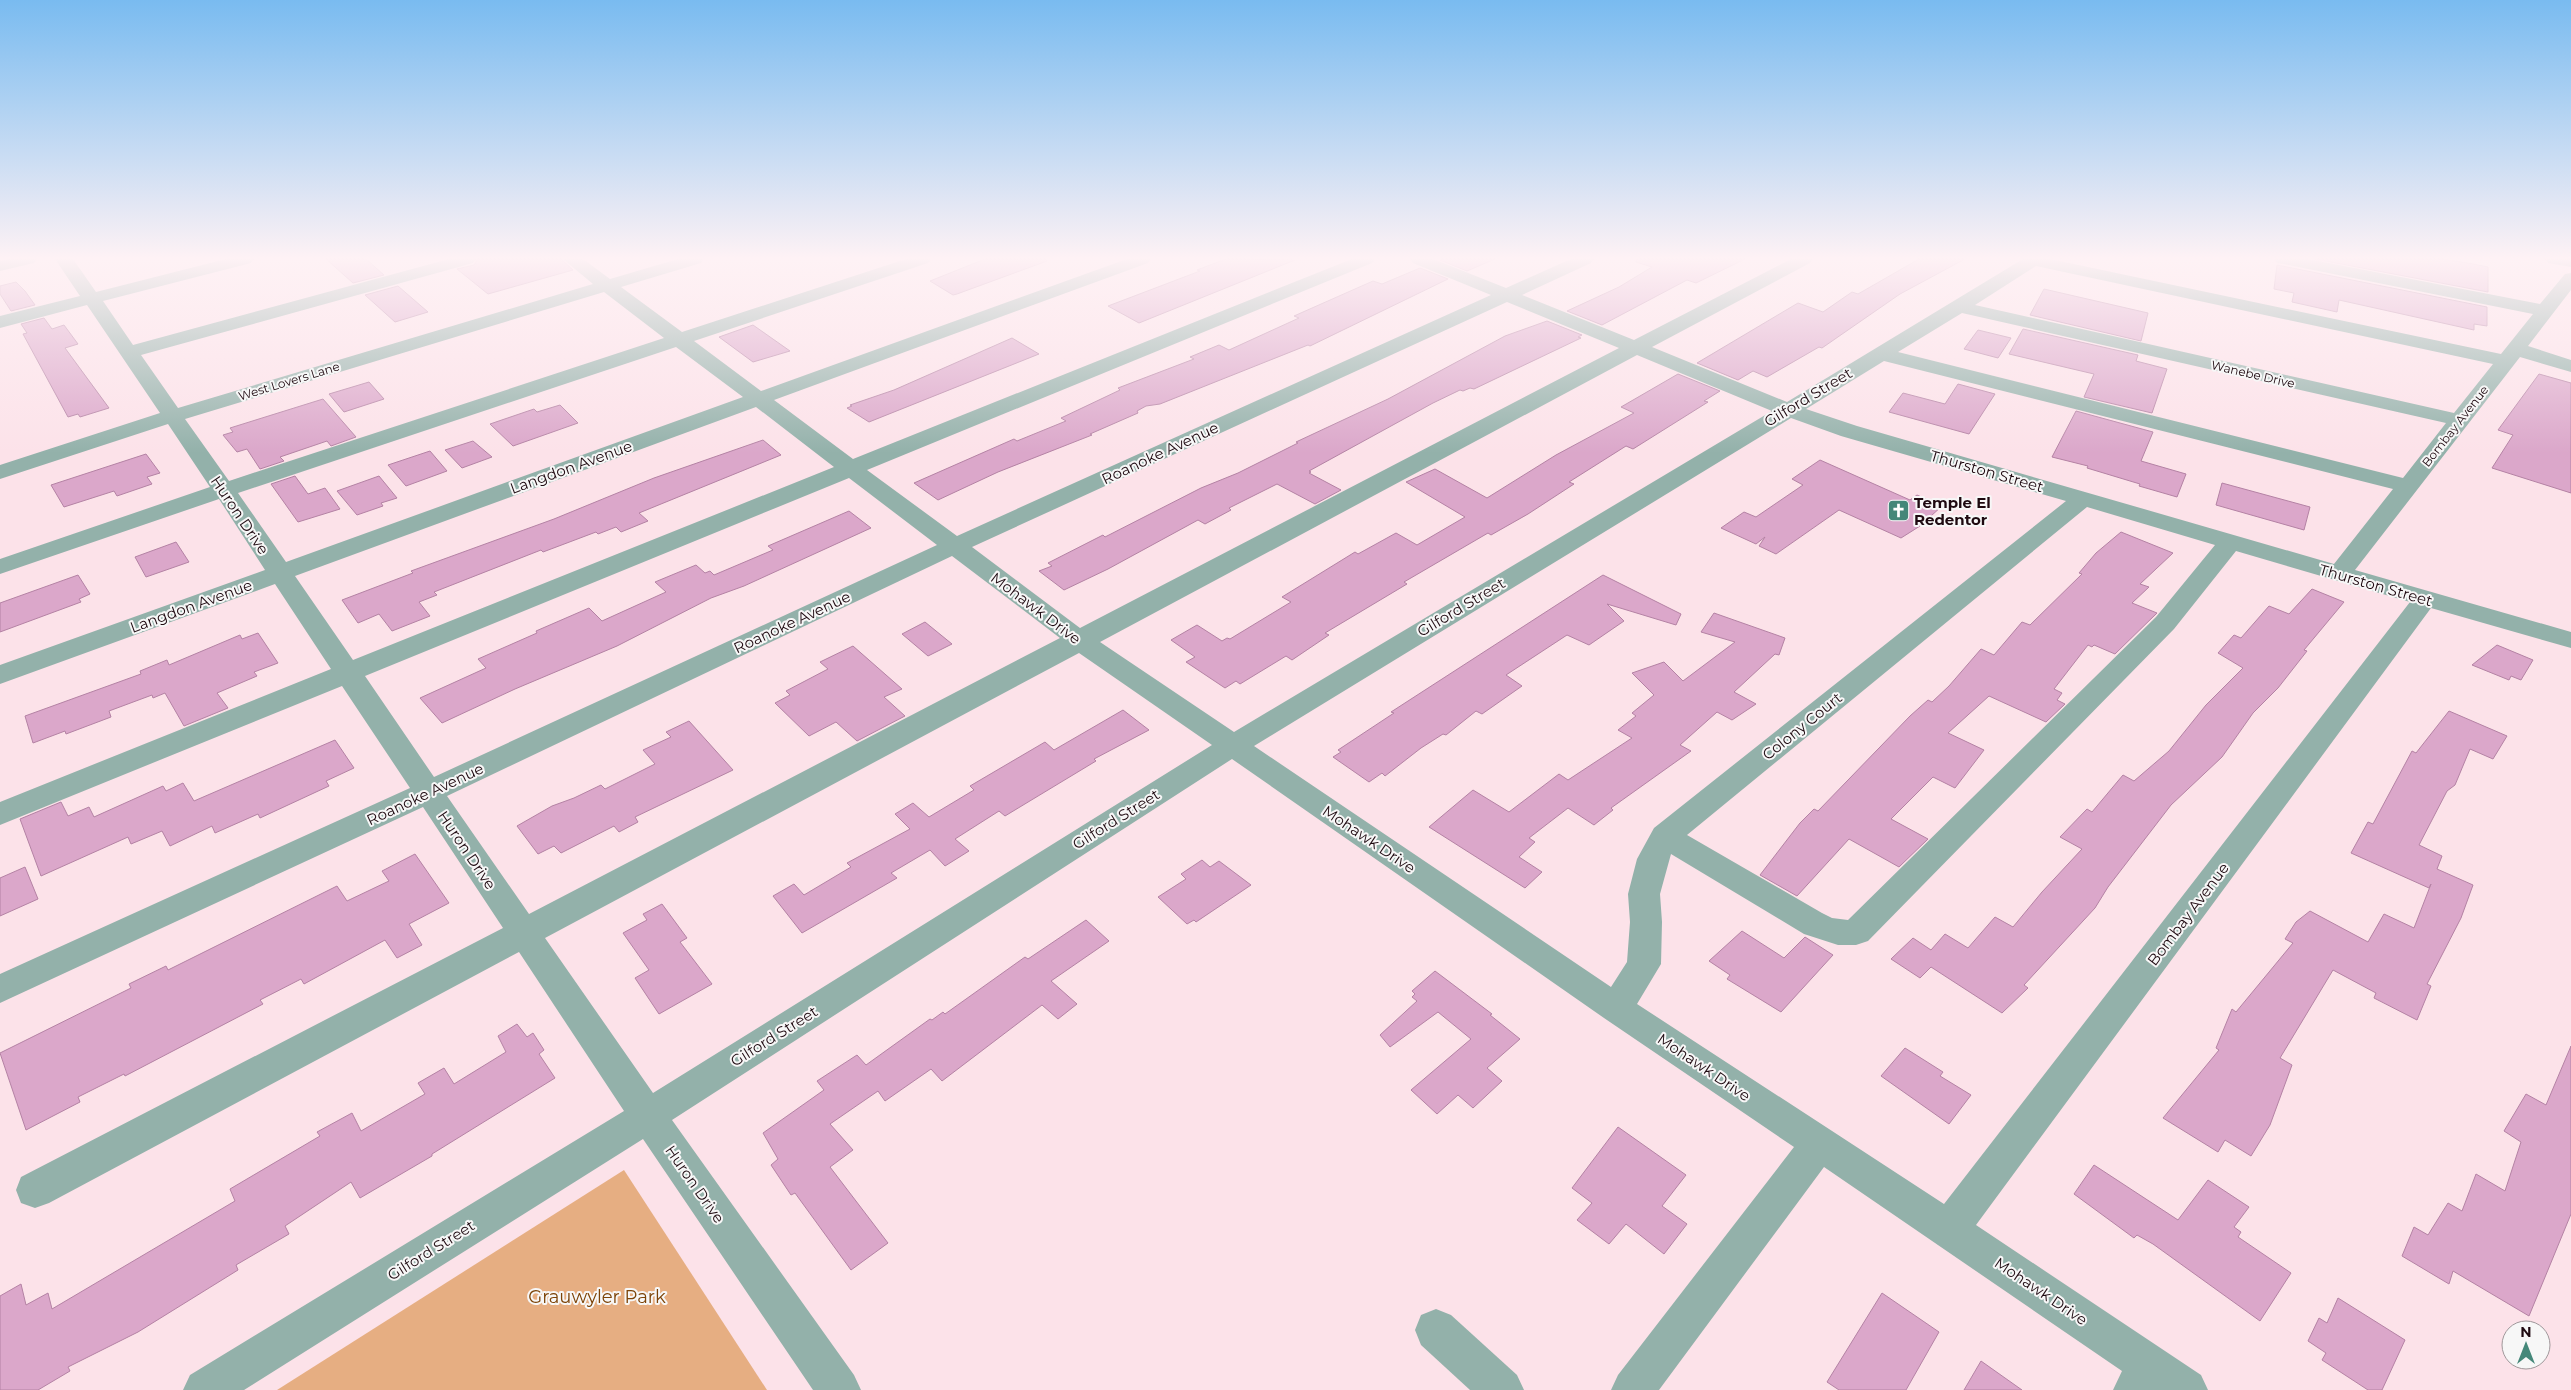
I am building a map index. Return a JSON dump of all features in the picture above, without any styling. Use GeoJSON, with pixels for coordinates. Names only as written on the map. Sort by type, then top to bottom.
{"type":"FeatureCollection","features":[{"type":"Feature","properties":{"kind":"street","name":"Huron Drive"},"geometry":{"type":"LineString","coordinates":[[110,324],[648,1116],[839,1390]]}},
{"type":"Feature","properties":{"kind":"street"},"geometry":{"type":"LineString","coordinates":[[130,352],[231,324]]}},
{"type":"Feature","properties":{"kind":"street","name":"West Lovers Lane"},"geometry":{"type":"LineString","coordinates":[[0,472],[172,416],[476,324]]}},
{"type":"Feature","properties":{"kind":"street","name":"Mohawk Drive"},"geometry":{"type":"LineString","coordinates":[[659,324],[1079,640],[1616,1008],[1949,1229],[2142,1377],[2186,1390]]}},
{"type":"Feature","properties":{"kind":"street"},"geometry":{"type":"LineString","coordinates":[[0,567],[224,490],[724,324]]}},
{"type":"Feature","properties":{"kind":"street","name":"Langdon Avenue"},"geometry":{"type":"LineString","coordinates":[[0,675],[962,324]]}},
{"type":"Feature","properties":{"kind":"street"},"geometry":{"type":"LineString","coordinates":[[0,814],[1204,324]]}},
{"type":"Feature","properties":{"kind":"street","name":"Roanoke Avenue"},"geometry":{"type":"LineString","coordinates":[[0,989],[429,792],[955,546],[1442,324]]}},
{"type":"Feature","properties":{"kind":"street","name":"Thurston Street"},"geometry":{"type":"LineString","coordinates":[[1578,324],[1787,409],[1848,430],[2571,640]]}},
{"type":"Feature","properties":{"kind":"street"},"geometry":{"type":"LineString","coordinates":[[35,1190],[1680,324]]}},
{"type":"Feature","properties":{"kind":"street","name":"Gilford Street"},"geometry":{"type":"LineString","coordinates":[[205,1390],[648,1116],[1232,746],[1931,324]]}},
{"type":"Feature","properties":{"kind":"street","name":"Wanebe Drive"},"geometry":{"type":"LineString","coordinates":[[2034,324],[2459,420]]}},
{"type":"Feature","properties":{"kind":"street"},"geometry":{"type":"LineString","coordinates":[[2355,324],[2571,366]]}},
{"type":"Feature","properties":{"kind":"street","name":"Bombay Avenue"},"geometry":{"type":"LineString","coordinates":[[2339,574],[2535,324]]}},
{"type":"Feature","properties":{"kind":"street"},"geometry":{"type":"LineString","coordinates":[[1880,354],[2408,486]]}},
{"type":"Feature","properties":{"kind":"street","name":"Colony Court"},"geometry":{"type":"LineString","coordinates":[[1616,1008],[1644,964],[1646,922],[1644,894],[1652,859],[1665,836],[2083,499]]}},
{"type":"Feature","properties":{"kind":"street"},"geometry":{"type":"LineString","coordinates":[[1665,836],[1810,922],[1829,931],[1856,932],[2165,623],[2182,599],[2211,568],[2229,542]]}},
{"type":"Feature","properties":{"kind":"street","name":"Bombay Avenue"},"geometry":{"type":"LineString","coordinates":[[1949,1229],[2426,599]]}},
{"type":"Feature","properties":{"kind":"street"},"geometry":{"type":"LineString","coordinates":[[1633,1390],[1820,1143]]}},
{"type":"Feature","properties":{"kind":"street"},"geometry":{"type":"LineString","coordinates":[[1436,1330],[1502,1390]]}},
{"type":"Feature","properties":{"kind":"green space","name":"Grauwyler Park"},"geometry":{"type":"Polygon","coordinates":[[[624,1170],[767,1390],[277,1390],[624,1170]]]}},
{"type":"Feature","properties":{"kind":"building"},"geometry":{"type":"Polygon","coordinates":[[[21,324],[48,324],[52,329],[64,325],[78,344],[65,348],[109,408],[80,417],[78,414],[68,417],[23,334],[27,333],[21,324]]]}},
{"type":"Feature","properties":{"kind":"building"},"geometry":{"type":"Polygon","coordinates":[[[1286,324],[1356,324],[1310,346],[1308,345],[1160,404],[1146,406],[1137,411],[1138,413],[1090,434],[1092,435],[998,472],[938,500],[914,483],[1014,439],[1017,441],[1066,421],[1061,418],[1120,390],[1118,388],[1194,359],[1190,357],[1219,345],[1229,350],[1286,324]]]}},
{"type":"Feature","properties":{"kind":"building"},"geometry":{"type":"Polygon","coordinates":[[[1539,324],[1554,324],[1582,335],[1578,337],[1581,338],[1474,389],[1460,390],[1433,403],[1309,471],[1311,472],[1309,473],[1341,490],[1315,504],[1277,484],[1229,508],[1231,510],[1205,524],[1198,520],[1108,569],[1064,590],[1039,571],[1052,566],[1048,563],[1103,535],[1105,537],[1201,488],[1238,473],[1298,443],[1296,442],[1388,399],[1505,336],[1539,324]]]}},
{"type":"Feature","properties":{"kind":"building"},"geometry":{"type":"Polygon","coordinates":[[[1763,324],[1857,324],[1822,348],[1819,347],[1767,377],[1753,371],[1738,380],[1697,363],[1763,324]]]}},
{"type":"Feature","properties":{"kind":"building"},"geometry":{"type":"Polygon","coordinates":[[[2068,324],[2145,324],[2141,341],[2068,324]]]}},
{"type":"Feature","properties":{"kind":"building"},"geometry":{"type":"Polygon","coordinates":[[[2446,324],[2487,324],[2487,326],[2474,324],[2474,330],[2446,324]]]}},
{"type":"Feature","properties":{"kind":"building"},"geometry":{"type":"Polygon","coordinates":[[[753,325],[790,351],[753,362],[719,337],[753,325]]]}},
{"type":"Feature","properties":{"kind":"building"},"geometry":{"type":"Polygon","coordinates":[[[2023,329],[2138,355],[2136,361],[2167,369],[2152,413],[2084,397],[2094,374],[2009,354],[2023,329]]]}},
{"type":"Feature","properties":{"kind":"building"},"geometry":{"type":"Polygon","coordinates":[[[1978,330],[2011,338],[1998,358],[1964,349],[1978,330]]]}},
{"type":"Feature","properties":{"kind":"building"},"geometry":{"type":"Polygon","coordinates":[[[1012,338],[1039,354],[869,422],[847,408],[852,406],[850,405],[894,390],[1012,338]]]}},
{"type":"Feature","properties":{"kind":"building"},"geometry":{"type":"Polygon","coordinates":[[[1678,374],[1720,391],[1704,401],[1708,402],[1633,449],[1626,446],[1569,482],[1574,484],[1528,514],[1491,535],[1488,533],[1404,582],[1407,584],[1325,633],[1329,635],[1292,660],[1286,656],[1240,684],[1236,681],[1225,688],[1186,662],[1195,657],[1171,640],[1197,625],[1222,641],[1227,638],[1230,639],[1291,602],[1282,597],[1355,552],[1358,554],[1396,533],[1417,545],[1465,517],[1406,482],[1435,469],[1487,498],[1556,455],[1634,413],[1621,407],[1678,374]]]}},
{"type":"Feature","properties":{"kind":"building"},"geometry":{"type":"Polygon","coordinates":[[[2539,374],[2571,383],[2571,493],[2492,468],[2513,435],[2498,430],[2539,374]]]}},
{"type":"Feature","properties":{"kind":"building"},"geometry":{"type":"Polygon","coordinates":[[[369,382],[384,399],[344,412],[329,394],[369,382]]]}},
{"type":"Feature","properties":{"kind":"building"},"geometry":{"type":"Polygon","coordinates":[[[1958,384],[1995,394],[1969,434],[1889,412],[1903,393],[1945,404],[1958,384]]]}},
{"type":"Feature","properties":{"kind":"building"},"geometry":{"type":"Polygon","coordinates":[[[323,399],[356,437],[331,446],[327,441],[280,457],[284,461],[260,469],[247,449],[237,452],[223,435],[233,432],[230,428],[323,399]]]}},
{"type":"Feature","properties":{"kind":"building"},"geometry":{"type":"Polygon","coordinates":[[[560,405],[578,423],[513,446],[490,424],[534,409],[537,412],[560,405]]]}},
{"type":"Feature","properties":{"kind":"building"},"geometry":{"type":"Polygon","coordinates":[[[2076,411],[2153,432],[2141,461],[2186,474],[2177,497],[2087,468],[2088,466],[2052,457],[2076,411]]]}},
{"type":"Feature","properties":{"kind":"building"},"geometry":{"type":"Polygon","coordinates":[[[763,440],[781,455],[639,513],[648,521],[621,532],[616,527],[598,534],[596,532],[543,552],[541,550],[434,592],[437,595],[419,602],[430,616],[392,631],[379,614],[358,623],[342,600],[413,573],[411,571],[554,519],[654,478],[763,440]]]}},
{"type":"Feature","properties":{"kind":"building"},"geometry":{"type":"Polygon","coordinates":[[[473,441],[492,457],[462,468],[445,450],[473,441]]]}},
{"type":"Feature","properties":{"kind":"building"},"geometry":{"type":"Polygon","coordinates":[[[430,451],[447,471],[406,486],[388,465],[430,451]]]}},
{"type":"Feature","properties":{"kind":"building"},"geometry":{"type":"Polygon","coordinates":[[[146,454],[160,473],[147,477],[152,484],[117,496],[114,491],[64,507],[51,485],[146,454]]]}},
{"type":"Feature","properties":{"kind":"building","name":"Temple El Redentor"},"geometry":{"type":"Polygon","coordinates":[[[1820,460],[1910,500],[1917,495],[1942,506],[1920,526],[1901,538],[1839,510],[1776,554],[1759,546],[1765,537],[1756,544],[1721,528],[1744,512],[1756,517],[1803,485],[1792,479],[1820,460]]]}},
{"type":"Feature","properties":{"kind":"building"},"geometry":{"type":"Polygon","coordinates":[[[295,476],[308,494],[325,488],[340,509],[298,522],[271,484],[295,476]]]}},
{"type":"Feature","properties":{"kind":"building"},"geometry":{"type":"Polygon","coordinates":[[[379,476],[397,498],[381,503],[383,506],[357,515],[337,491],[379,476]]]}},
{"type":"Feature","properties":{"kind":"building"},"geometry":{"type":"Polygon","coordinates":[[[2222,483],[2310,507],[2304,530],[2216,505],[2222,483]]]}},
{"type":"Feature","properties":{"kind":"building"},"geometry":{"type":"Polygon","coordinates":[[[849,511],[871,528],[744,586],[711,598],[617,646],[515,689],[442,723],[420,698],[486,668],[478,659],[537,633],[536,631],[589,608],[602,621],[666,592],[655,582],[696,565],[705,573],[710,571],[714,575],[773,550],[768,546],[849,511]]]}},
{"type":"Feature","properties":{"kind":"building"},"geometry":{"type":"Polygon","coordinates":[[[2121,532],[2173,553],[2140,584],[2149,587],[2132,603],[2157,613],[2115,654],[2094,645],[2092,647],[2088,645],[2054,689],[2062,693],[2057,700],[2065,704],[2046,722],[1989,696],[1948,733],[1984,750],[1955,788],[1933,777],[1891,819],[1928,839],[1899,867],[1849,839],[1797,896],[1760,875],[1800,823],[1814,809],[1818,811],[1910,716],[1928,700],[1932,702],[1949,686],[1981,649],[1994,655],[2022,622],[2030,625],[2082,574],[2079,573],[2096,553],[2121,532]]]}},
{"type":"Feature","properties":{"kind":"building"},"geometry":{"type":"Polygon","coordinates":[[[176,542],[189,562],[146,577],[135,557],[176,542]]]}},
{"type":"Feature","properties":{"kind":"building"},"geometry":{"type":"Polygon","coordinates":[[[78,575],[90,594],[79,599],[81,602],[0,632],[0,603],[78,575]]]}},
{"type":"Feature","properties":{"kind":"building"},"geometry":{"type":"Polygon","coordinates":[[[1603,575],[1681,614],[1676,625],[1607,604],[1624,621],[1589,645],[1567,635],[1506,675],[1522,686],[1482,714],[1476,711],[1446,735],[1443,734],[1421,748],[1385,776],[1382,773],[1369,782],[1333,757],[1341,752],[1338,750],[1394,713],[1391,712],[1603,575]]]}},
{"type":"Feature","properties":{"kind":"building"},"geometry":{"type":"Polygon","coordinates":[[[2312,589],[2344,602],[2304,650],[2307,651],[2278,688],[2253,713],[2222,757],[2171,805],[2108,887],[2095,908],[2024,985],[2028,988],[2002,1013],[1931,967],[1920,978],[1891,959],[1913,938],[1931,950],[1945,934],[1968,948],[1995,917],[2013,927],[2082,849],[2060,837],[2087,809],[2092,812],[2123,775],[2134,781],[2169,751],[2206,705],[2243,668],[2218,653],[2234,635],[2241,638],[2269,606],[2289,614],[2312,589]]]}},
{"type":"Feature","properties":{"kind":"building"},"geometry":{"type":"Polygon","coordinates":[[[1714,613],[1785,638],[1779,655],[1775,654],[1734,692],[1756,704],[1732,720],[1717,712],[1680,745],[1691,751],[1611,808],[1613,810],[1594,825],[1568,808],[1529,838],[1535,842],[1519,857],[1542,872],[1525,888],[1429,827],[1473,790],[1509,812],[1559,774],[1568,780],[1632,738],[1618,730],[1636,716],[1632,713],[1654,695],[1632,673],[1664,662],[1683,681],[1735,642],[1701,632],[1714,613]]]}},
{"type":"Feature","properties":{"kind":"building"},"geometry":{"type":"Polygon","coordinates":[[[925,622],[952,644],[928,656],[902,634],[925,622]]]}},
{"type":"Feature","properties":{"kind":"building"},"geometry":{"type":"Polygon","coordinates":[[[258,633],[278,663],[254,672],[257,676],[217,693],[228,708],[184,726],[165,693],[153,698],[152,695],[109,711],[111,717],[66,734],[65,731],[33,743],[25,716],[141,674],[140,671],[167,660],[169,665],[240,635],[242,639],[258,633]]]}},
{"type":"Feature","properties":{"kind":"building"},"geometry":{"type":"Polygon","coordinates":[[[2497,645],[2533,660],[2521,680],[2511,676],[2509,680],[2472,665],[2497,645]]]}},
{"type":"Feature","properties":{"kind":"building"},"geometry":{"type":"Polygon","coordinates":[[[853,646],[902,689],[884,697],[905,716],[857,741],[836,722],[809,736],[775,703],[790,695],[786,691],[828,669],[820,662],[853,646]]]}},
{"type":"Feature","properties":{"kind":"building"},"geometry":{"type":"Polygon","coordinates":[[[1123,710],[1149,730],[1094,759],[1096,761],[1005,816],[999,811],[955,839],[969,851],[945,866],[930,850],[891,873],[897,878],[802,933],[773,896],[794,884],[804,895],[851,867],[847,863],[910,829],[895,814],[913,803],[929,817],[974,790],[970,786],[1045,742],[1054,750],[1123,710]]]}},
{"type":"Feature","properties":{"kind":"building"},"geometry":{"type":"Polygon","coordinates":[[[2449,711],[2507,736],[2493,759],[2470,749],[2455,785],[2447,791],[2419,845],[2442,856],[2437,869],[2473,885],[2461,918],[2427,984],[2431,986],[2417,1020],[2374,998],[2376,993],[2333,970],[2280,1058],[2292,1065],[2270,1125],[2251,1156],[2225,1140],[2218,1152],[2163,1118],[2219,1050],[2216,1048],[2232,1009],[2236,1012],[2293,943],[2285,939],[2296,922],[2310,911],[2368,942],[2384,914],[2414,928],[2431,884],[2429,888],[2351,853],[2368,822],[2373,824],[2412,751],[2416,753],[2449,711]]]}},
{"type":"Feature","properties":{"kind":"building"},"geometry":{"type":"Polygon","coordinates":[[[689,721],[733,770],[635,817],[638,822],[619,832],[614,826],[561,853],[554,846],[538,854],[517,826],[552,806],[601,785],[605,789],[655,764],[643,750],[671,737],[666,732],[689,721]]]}},
{"type":"Feature","properties":{"kind":"building"},"geometry":{"type":"Polygon","coordinates":[[[335,740],[354,768],[326,781],[329,786],[260,818],[258,814],[215,833],[212,826],[170,846],[162,831],[131,844],[128,837],[41,876],[20,819],[61,802],[68,816],[89,807],[94,817],[163,786],[166,791],[183,783],[194,801],[335,740]]]}},
{"type":"Feature","properties":{"kind":"building"},"geometry":{"type":"Polygon","coordinates":[[[415,854],[449,903],[409,924],[422,945],[397,958],[385,940],[304,984],[301,979],[260,1000],[263,1004],[125,1076],[124,1074],[78,1097],[80,1102],[26,1130],[0,1053],[131,988],[129,984],[166,966],[168,970],[337,886],[347,901],[389,881],[382,871],[415,854]]]}},
{"type":"Feature","properties":{"kind":"building"},"geometry":{"type":"Polygon","coordinates":[[[1202,860],[1210,867],[1219,861],[1251,885],[1196,922],[1194,920],[1187,924],[1158,897],[1186,879],[1181,874],[1202,860]]]}},
{"type":"Feature","properties":{"kind":"building"},"geometry":{"type":"Polygon","coordinates":[[[25,867],[38,899],[0,916],[0,878],[25,867]]]}},
{"type":"Feature","properties":{"kind":"building"},"geometry":{"type":"Polygon","coordinates":[[[662,904],[687,938],[680,942],[712,984],[659,1014],[635,978],[649,970],[623,933],[647,920],[643,914],[662,904]]]}},
{"type":"Feature","properties":{"kind":"building"},"geometry":{"type":"Polygon","coordinates":[[[1086,920],[1109,941],[1051,981],[1077,1004],[1058,1019],[1042,1005],[942,1081],[931,1069],[885,1101],[878,1091],[830,1124],[853,1150],[830,1167],[888,1243],[851,1270],[795,1193],[791,1195],[771,1165],[778,1159],[763,1133],[824,1090],[817,1081],[857,1055],[866,1065],[930,1019],[932,1020],[943,1012],[945,1014],[1025,957],[1028,959],[1086,920]]]}},
{"type":"Feature","properties":{"kind":"building"},"geometry":{"type":"Polygon","coordinates":[[[1742,931],[1784,958],[1805,937],[1833,955],[1781,1012],[1727,979],[1730,975],[1709,961],[1742,931]]]}},
{"type":"Feature","properties":{"kind":"building"},"geometry":{"type":"Polygon","coordinates":[[[1435,971],[1492,1014],[1490,1015],[1520,1039],[1487,1068],[1502,1081],[1473,1108],[1458,1095],[1437,1114],[1411,1090],[1471,1039],[1438,1012],[1390,1047],[1380,1035],[1417,1001],[1412,997],[1415,994],[1412,991],[1435,971]]]}},
{"type":"Feature","properties":{"kind":"building"},"geometry":{"type":"Polygon","coordinates":[[[517,1024],[527,1037],[533,1033],[544,1050],[539,1054],[555,1078],[432,1154],[432,1156],[360,1198],[351,1182],[285,1226],[289,1234],[236,1265],[238,1270],[138,1332],[68,1367],[70,1371],[38,1390],[0,1390],[0,1296],[21,1284],[26,1305],[48,1293],[52,1309],[235,1201],[230,1189],[320,1136],[317,1132],[352,1113],[361,1131],[425,1094],[418,1083],[444,1068],[454,1084],[506,1052],[498,1036],[517,1024]]]}},
{"type":"Feature","properties":{"kind":"building"},"geometry":{"type":"Polygon","coordinates":[[[2571,1046],[2571,1214],[2529,1316],[2453,1271],[2449,1284],[2402,1256],[2414,1227],[2428,1235],[2448,1203],[2462,1211],[2476,1174],[2505,1191],[2521,1142],[2504,1131],[2526,1094],[2546,1105],[2571,1046]]]}},
{"type":"Feature","properties":{"kind":"building"},"geometry":{"type":"Polygon","coordinates":[[[1905,1048],[1943,1072],[1940,1076],[1971,1095],[1949,1124],[1881,1076],[1905,1048]]]}},
{"type":"Feature","properties":{"kind":"building"},"geometry":{"type":"Polygon","coordinates":[[[1618,1127],[1686,1175],[1662,1206],[1687,1224],[1664,1254],[1626,1224],[1609,1244],[1577,1220],[1592,1203],[1572,1188],[1618,1127]]]}},
{"type":"Feature","properties":{"kind":"building"},"geometry":{"type":"Polygon","coordinates":[[[2094,1165],[2178,1220],[2208,1180],[2249,1207],[2234,1227],[2241,1232],[2238,1237],[2291,1273],[2260,1321],[2153,1244],[2137,1235],[2134,1238],[2074,1194],[2094,1165]]]}},
{"type":"Feature","properties":{"kind":"building"},"geometry":{"type":"Polygon","coordinates":[[[1882,1293],[1939,1332],[1906,1390],[1839,1390],[1827,1382],[1882,1293]]]}},
{"type":"Feature","properties":{"kind":"building"},"geometry":{"type":"Polygon","coordinates":[[[2338,1298],[2405,1340],[2382,1390],[2368,1390],[2322,1360],[2326,1353],[2308,1341],[2319,1318],[2327,1323],[2338,1298]]]}},
{"type":"Feature","properties":{"kind":"building"},"geometry":{"type":"Polygon","coordinates":[[[1981,1361],[2022,1390],[1964,1390],[1981,1361]]]}},
{"type":"Feature","properties":{"kind":"place","name":"Temple El Redentor"},"geometry":{"type":"Point","coordinates":[1898,511]}}]}
